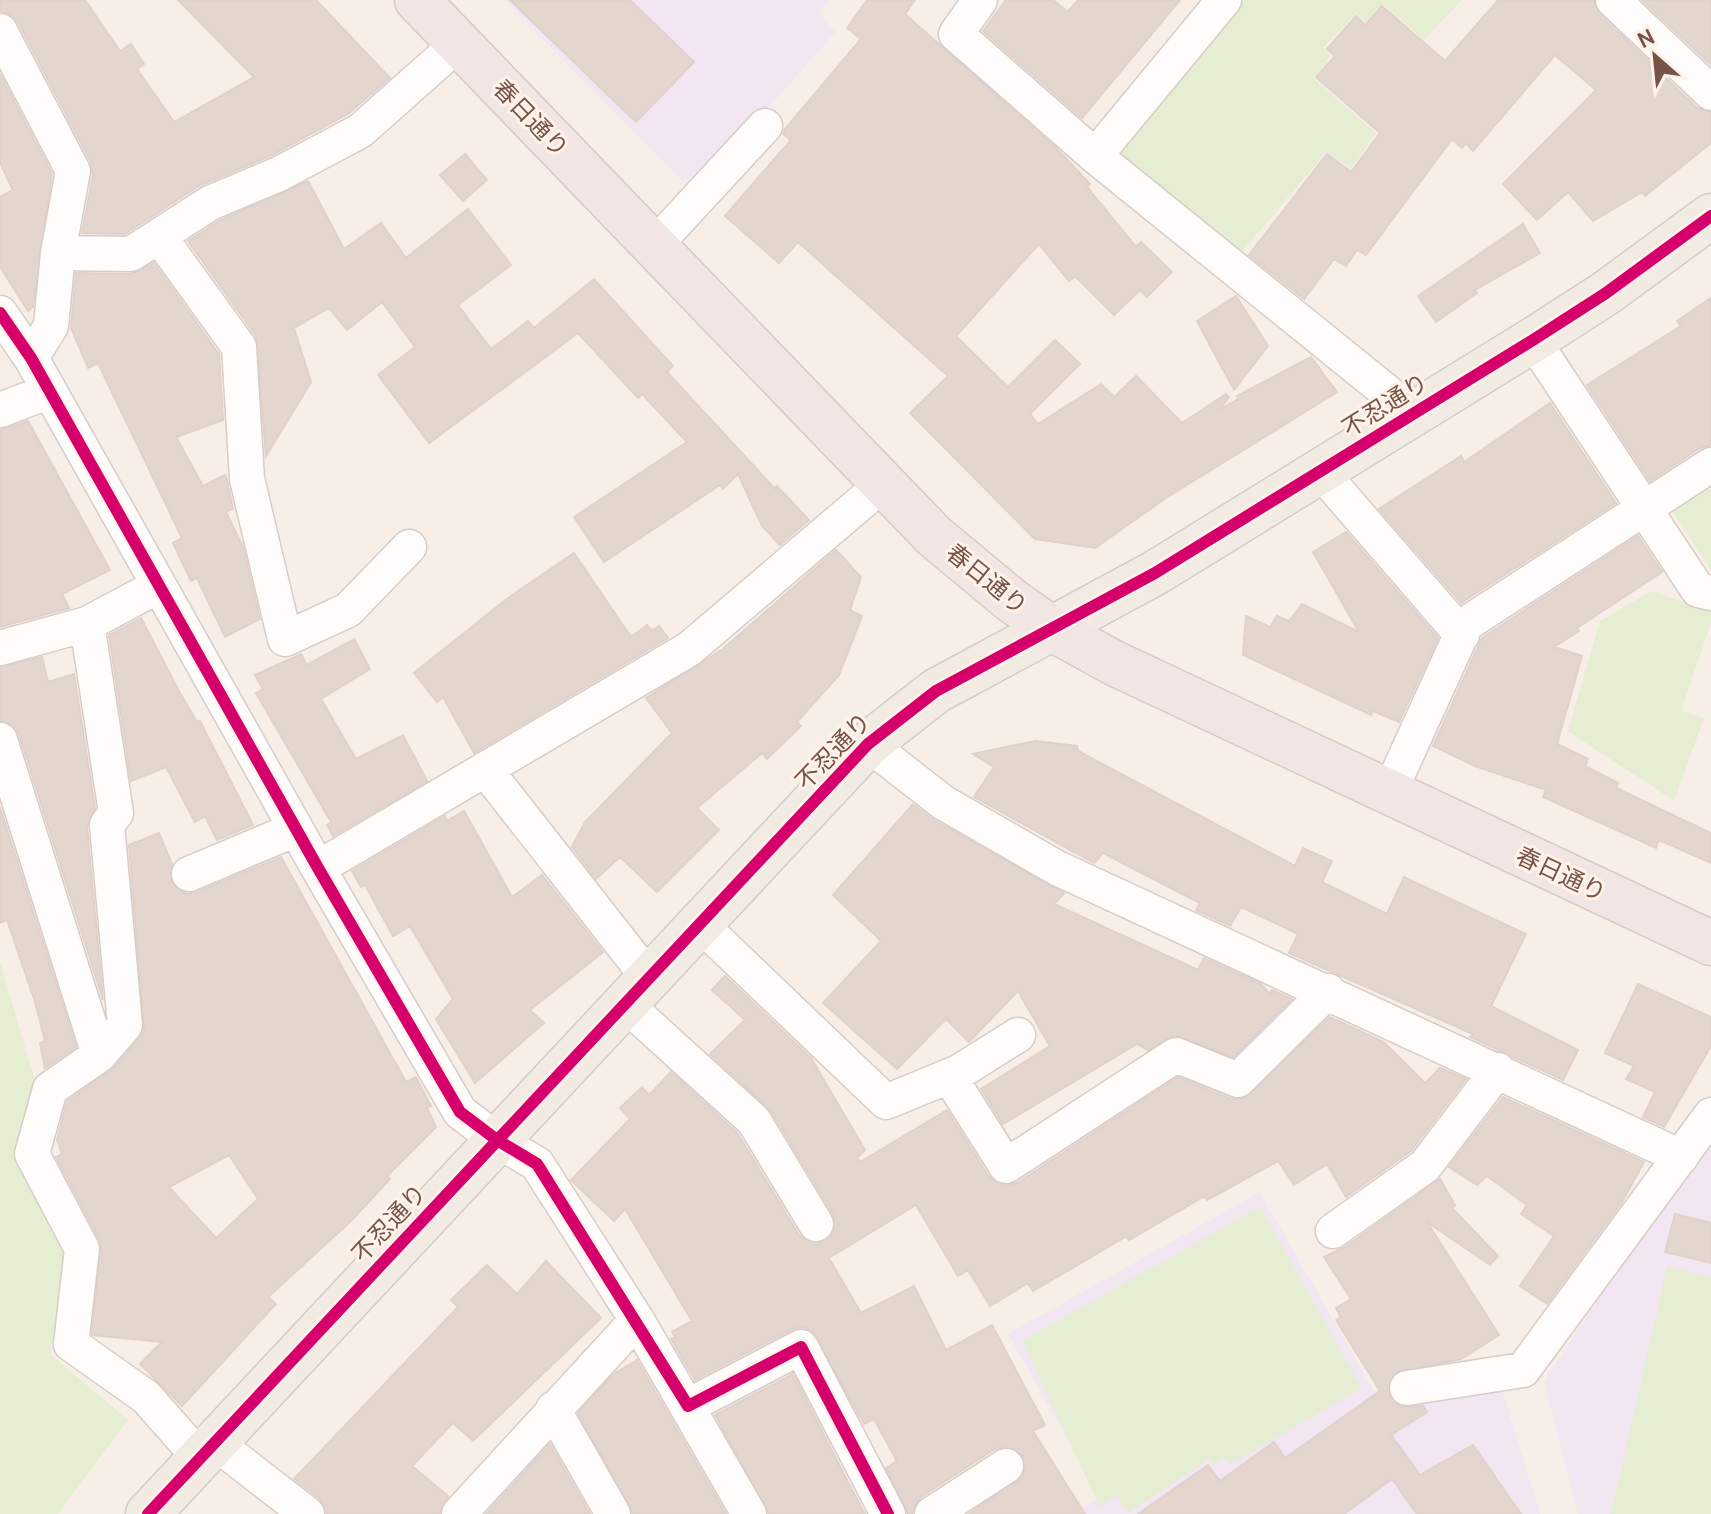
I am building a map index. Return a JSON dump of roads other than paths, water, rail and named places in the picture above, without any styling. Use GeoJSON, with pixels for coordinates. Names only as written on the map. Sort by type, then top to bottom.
{"type":"FeatureCollection","features":[{"type":"Feature","properties":{"kind":"highway","name":"春日通り"},"geometry":{"type":"LineString","coordinates":[[417,0],[883,484],[974,572],[1052,629],[1114,663],[1711,943]]}},
{"type":"Feature","properties":{"kind":"main road","name":"不忍通り"},"geometry":{"type":"LineString","coordinates":[[148,1514],[868,744],[936,691],[1155,573],[1533,340],[1632,276],[1711,216]]}},
{"type":"Feature","properties":{"kind":"street"},"geometry":{"type":"LineString","coordinates":[[980,0],[956,34],[1095,156],[1413,413]]}},
{"type":"Feature","properties":{"kind":"street"},"geometry":{"type":"LineString","coordinates":[[1095,156],[1224,0]]}},
{"type":"Feature","properties":{"kind":"street"},"geometry":{"type":"LineString","coordinates":[[1613,0],[1711,93]]}},
{"type":"Feature","properties":{"kind":"street"},"geometry":{"type":"LineString","coordinates":[[0,31],[73,171],[58,253],[51,326],[31,358]]}},
{"type":"Feature","properties":{"kind":"street"},"geometry":{"type":"LineString","coordinates":[[58,253],[131,254],[210,203],[279,174],[360,131],[459,43]]}},
{"type":"Feature","properties":{"kind":"street"},"geometry":{"type":"LineString","coordinates":[[654,246],[765,126]]}},
{"type":"Feature","properties":{"kind":"street"},"geometry":{"type":"LineString","coordinates":[[159,236],[239,347],[247,479],[285,639],[348,610],[409,547]]}},
{"type":"Feature","properties":{"kind":"street"},"geometry":{"type":"LineString","coordinates":[[0,313],[31,358],[47,392],[460,1112],[497,1140],[537,1164],[637,1320],[749,1514]]}},
{"type":"Feature","properties":{"kind":"street"},"geometry":{"type":"LineString","coordinates":[[1533,340],[1698,590],[1711,593]]}},
{"type":"Feature","properties":{"kind":"street"},"geometry":{"type":"LineString","coordinates":[[0,410],[47,392]]}},
{"type":"Feature","properties":{"kind":"street"},"geometry":{"type":"LineString","coordinates":[[1389,793],[1466,624],[1711,465]]}},
{"type":"Feature","properties":{"kind":"street"},"geometry":{"type":"LineString","coordinates":[[1320,471],[1462,635]]}},
{"type":"Feature","properties":{"kind":"street"},"geometry":{"type":"LineString","coordinates":[[318,868],[689,649],[883,484]]}},
{"type":"Feature","properties":{"kind":"street"},"geometry":{"type":"LineString","coordinates":[[0,648],[87,624],[158,586]]}},
{"type":"Feature","properties":{"kind":"street"},"geometry":{"type":"LineString","coordinates":[[87,624],[116,813],[107,825],[125,1025],[99,1055],[50,1089],[32,1154],[82,1249],[71,1344],[146,1397],[206,1449],[307,1514]]}},
{"type":"Feature","properties":{"kind":"street"},"geometry":{"type":"LineString","coordinates":[[0,740],[99,1055]]}},
{"type":"Feature","properties":{"kind":"street"},"geometry":{"type":"LineString","coordinates":[[868,744],[944,803],[1057,868],[1681,1157]]}},
{"type":"Feature","properties":{"kind":"street"},"geometry":{"type":"LineString","coordinates":[[485,769],[635,990],[754,1121],[816,1224]]}},
{"type":"Feature","properties":{"kind":"street"},"geometry":{"type":"LineString","coordinates":[[189,874],[296,829]]}},
{"type":"Feature","properties":{"kind":"street"},"geometry":{"type":"LineString","coordinates":[[700,924],[886,1102],[949,1076],[1018,1035]]}},
{"type":"Feature","properties":{"kind":"street"},"geometry":{"type":"LineString","coordinates":[[949,1076],[1006,1166],[1176,1055],[1238,1080],[1328,991]]}},
{"type":"Feature","properties":{"kind":"street"},"geometry":{"type":"LineString","coordinates":[[1333,1231],[1425,1166],[1498,1070]]}},
{"type":"Feature","properties":{"kind":"street"},"geometry":{"type":"LineString","coordinates":[[1407,1388],[1523,1370],[1711,1115]]}},
{"type":"Feature","properties":{"kind":"street"},"geometry":{"type":"LineString","coordinates":[[479,1506],[553,1409],[637,1320]]}},
{"type":"Feature","properties":{"kind":"street"},"geometry":{"type":"LineString","coordinates":[[688,1406],[801,1347],[888,1514]]}},
{"type":"Feature","properties":{"kind":"street"},"geometry":{"type":"LineString","coordinates":[[553,1409],[613,1514]]}},
{"type":"Feature","properties":{"kind":"street"},"geometry":{"type":"LineString","coordinates":[[932,1514],[1006,1466]]}}]}
